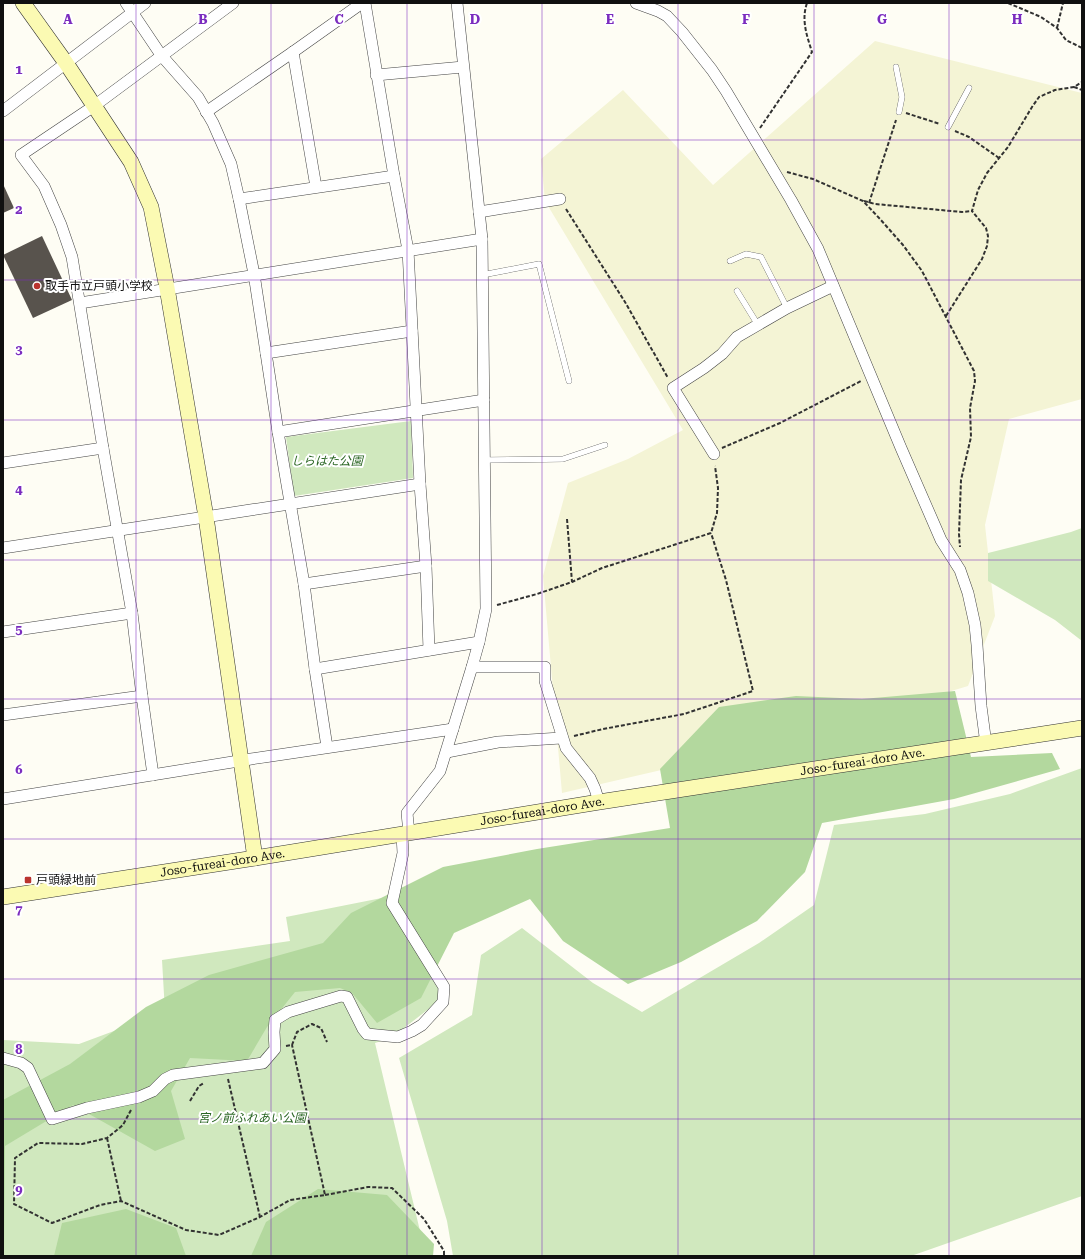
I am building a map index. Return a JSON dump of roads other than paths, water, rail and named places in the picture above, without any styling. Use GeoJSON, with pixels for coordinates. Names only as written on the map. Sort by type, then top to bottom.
{"type":"FeatureCollection","features":[{"type":"Feature","properties":{"kind":"street"},"geometry":{"type":"LineString","coordinates":[[23,3],[66,63],[131,162],[151,207],[167,288],[206,517],[255,858]]}},
{"type":"Feature","properties":{"kind":"street"},"geometry":{"type":"LineString","coordinates":[[3,111],[66,63],[129,8],[146,3]]}},
{"type":"Feature","properties":{"kind":"street"},"geometry":{"type":"LineString","coordinates":[[153,775],[132,613],[117,532],[72,257],[61,225],[44,186],[20,155],[94,106],[233,3]]}},
{"type":"Feature","properties":{"kind":"street"},"geometry":{"type":"LineString","coordinates":[[206,112],[363,3],[408,250],[420,484],[426,566],[429,650]]}},
{"type":"Feature","properties":{"kind":"street"},"geometry":{"type":"LineString","coordinates":[[3,1058],[21,1063],[28,1068],[52,1119],[87,1108],[139,1097],[153,1091],[165,1079],[173,1075],[263,1063],[275,1049],[275,1020],[288,1012],[341,996],[347,997],[367,1034],[385,1037],[398,1037],[412,1031],[422,1024],[443,1002],[444,987],[392,903],[403,853],[407,813],[440,771],[472,667],[486,609],[482,239],[457,3]]}},
{"type":"Feature","properties":{"kind":"street"},"geometry":{"type":"LineString","coordinates":[[636,3],[667,16],[682,32],[715,75],[818,249],[870,376],[941,540],[960,570],[968,593],[976,638],[981,706],[986,744]]}},
{"type":"Feature","properties":{"kind":"street"},"geometry":{"type":"LineString","coordinates":[[129,8],[161,55],[198,97],[213,123],[231,164],[254,274],[278,432],[304,584],[327,748]]}},
{"type":"Feature","properties":{"kind":"street"},"geometry":{"type":"LineString","coordinates":[[293,52],[316,187]]}},
{"type":"Feature","properties":{"kind":"street"},"geometry":{"type":"LineString","coordinates":[[376,75],[463,67]]}},
{"type":"Feature","properties":{"kind":"street"},"geometry":{"type":"LineString","coordinates":[[239,198],[394,176]]}},
{"type":"Feature","properties":{"kind":"street"},"geometry":{"type":"LineString","coordinates":[[479,212],[560,199]]}},
{"type":"Feature","properties":{"kind":"street"},"geometry":{"type":"LineString","coordinates":[[80,303],[254,274],[482,239]]}},
{"type":"Feature","properties":{"kind":"street"},"geometry":{"type":"LineString","coordinates":[[714,454],[673,388],[704,368],[722,354],[737,336],[787,308],[833,286]]}},
{"type":"Feature","properties":{"kind":"street"},"geometry":{"type":"LineString","coordinates":[[266,353],[412,331]]}},
{"type":"Feature","properties":{"kind":"street"},"geometry":{"type":"LineString","coordinates":[[278,432],[484,400]]}},
{"type":"Feature","properties":{"kind":"street"},"geometry":{"type":"LineString","coordinates":[[3,463],[103,448]]}},
{"type":"Feature","properties":{"kind":"street"},"geometry":{"type":"LineString","coordinates":[[3,548],[117,532],[420,484]]}},
{"type":"Feature","properties":{"kind":"street"},"geometry":{"type":"LineString","coordinates":[[304,584],[426,566]]}},
{"type":"Feature","properties":{"kind":"street"},"geometry":{"type":"LineString","coordinates":[[3,632],[132,613]]}},
{"type":"Feature","properties":{"kind":"street"},"geometry":{"type":"LineString","coordinates":[[315,669],[479,642]]}},
{"type":"Feature","properties":{"kind":"street"},"geometry":{"type":"LineString","coordinates":[[472,667],[545,667],[545,681],[562,738],[566,748],[590,778],[599,802]]}},
{"type":"Feature","properties":{"kind":"street"},"geometry":{"type":"LineString","coordinates":[[3,716],[142,696]]}},
{"type":"Feature","properties":{"kind":"street","name":"Joso-fureai-doro Ave."},"geometry":{"type":"LineString","coordinates":[[3,897],[406,834],[599,802],[986,744],[1082,728]]}},
{"type":"Feature","properties":{"kind":"street"},"geometry":{"type":"LineString","coordinates":[[3,799],[241,761],[453,730]]}},
{"type":"Feature","properties":{"kind":"street"},"geometry":{"type":"LineString","coordinates":[[446,752],[498,742],[562,738]]}},
{"type":"Feature","properties":{"kind":"lane"},"geometry":{"type":"LineString","coordinates":[[896,67],[902,97],[899,112]]}},
{"type":"Feature","properties":{"kind":"lane"},"geometry":{"type":"LineString","coordinates":[[948,127],[969,88]]}},
{"type":"Feature","properties":{"kind":"lane"},"geometry":{"type":"LineString","coordinates":[[730,261],[746,254],[761,257],[787,308]]}},
{"type":"Feature","properties":{"kind":"lane"},"geometry":{"type":"LineString","coordinates":[[482,275],[539,264],[569,381]]}},
{"type":"Feature","properties":{"kind":"lane"},"geometry":{"type":"LineString","coordinates":[[737,291],[758,324]]}},
{"type":"Feature","properties":{"kind":"lane"},"geometry":{"type":"LineString","coordinates":[[484,460],[563,459],[605,445]]}},
{"type":"Feature","properties":{"kind":"place","name":"取手市立戸頭小学校"},"geometry":{"type":"Point","coordinates":[37,286]}},
{"type":"Feature","properties":{"kind":"place","name":"戸頭緑地前"},"geometry":{"type":"Point","coordinates":[28,880]}},
{"type":"Feature","properties":{"kind":"park label","name":"しらはた公園"},"geometry":{"type":"Point","coordinates":[327,461]}},
{"type":"Feature","properties":{"kind":"park label","name":"宮ノ前ふれあい公園"},"geometry":{"type":"Point","coordinates":[252,1118]}}]}
